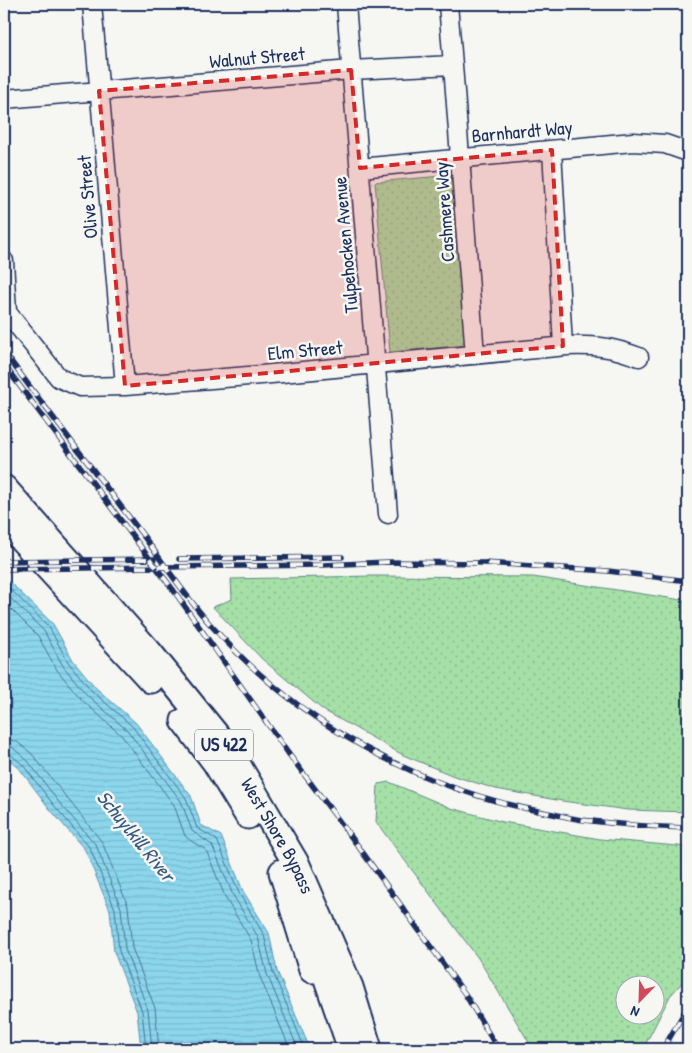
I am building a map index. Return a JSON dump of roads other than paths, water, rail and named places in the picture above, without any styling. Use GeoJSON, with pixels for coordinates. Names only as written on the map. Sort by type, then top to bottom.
{"type":"FeatureCollection","features":[{"type":"Feature","properties":{"kind":"highway","name":"West Shore Bypass"},"geometry":{"type":"LineString","coordinates":[[4,488],[149,652],[230,752],[297,865],[350,987],[369,1049]]}},
{"type":"Feature","properties":{"kind":"highway","name":"West Shore Bypass"},"geometry":{"type":"LineString","coordinates":[[4,520],[152,681],[215,762],[282,872],[319,954],[351,1049]]}},
{"type":"Feature","properties":{"kind":"highway"},"geometry":{"type":"LineString","coordinates":[[282,872],[336,1049]]}},
{"type":"Feature","properties":{"kind":"street","name":"Olive Street"},"geometry":{"type":"LineString","coordinates":[[92,4],[125,386]]}},
{"type":"Feature","properties":{"kind":"street","name":"Tulpehocken Avenue"},"geometry":{"type":"LineString","coordinates":[[346,4],[388,514]]}},
{"type":"Feature","properties":{"kind":"street"},"geometry":{"type":"LineString","coordinates":[[448,4],[453,65]]}},
{"type":"Feature","properties":{"kind":"street","name":"Walnut Street"},"geometry":{"type":"LineString","coordinates":[[4,98],[352,70],[453,65]]}},
{"type":"Feature","properties":{"kind":"street","name":"Cashmere Way"},"geometry":{"type":"LineString","coordinates":[[453,65],[475,355]]}},
{"type":"Feature","properties":{"kind":"street","name":"Barnhardt Way"},"geometry":{"type":"LineString","coordinates":[[360,168],[633,142],[666,144],[688,152]]}},
{"type":"Feature","properties":{"kind":"street"},"geometry":{"type":"LineString","coordinates":[[552,150],[563,346]]}},
{"type":"Feature","properties":{"kind":"street","name":"Elm Street"},"geometry":{"type":"LineString","coordinates":[[4,261],[7,312],[59,378],[80,387],[125,386],[376,365],[563,346],[600,346],[639,357]]}},
{"type":"Feature","properties":{"kind":"water","name":"Schuylkill River"},"geometry":{"type":"Polygon","coordinates":[[[4,578],[53,624],[73,660],[96,688],[136,723],[191,796],[201,825],[221,836],[243,891],[269,933],[277,971],[310,1049],[141,1049],[137,1012],[114,952],[110,910],[85,850],[49,808],[19,768],[4,755],[4,578]]]}},
{"type":"Feature","properties":{"kind":"railway"},"geometry":{"type":"LineString","coordinates":[[4,352],[209,623],[243,659],[281,692],[321,721],[407,769],[453,787],[500,802],[581,820],[688,828]]}},
{"type":"Feature","properties":{"kind":"railway"},"geometry":{"type":"LineString","coordinates":[[4,365],[174,591],[288,753],[465,994],[498,1049]]}},
{"type":"Feature","properties":{"kind":"railway"},"geometry":{"type":"LineString","coordinates":[[179,559],[342,557]]}},
{"type":"Feature","properties":{"kind":"railway"},"geometry":{"type":"LineString","coordinates":[[4,561],[154,559]]}},
{"type":"Feature","properties":{"kind":"railway"},"geometry":{"type":"LineString","coordinates":[[4,569],[323,565],[387,562],[485,563],[608,571],[688,581]]}},
{"type":"Feature","properties":{"kind":"railway"},"geometry":{"type":"LineString","coordinates":[[663,1049],[688,1006]]}}]}
